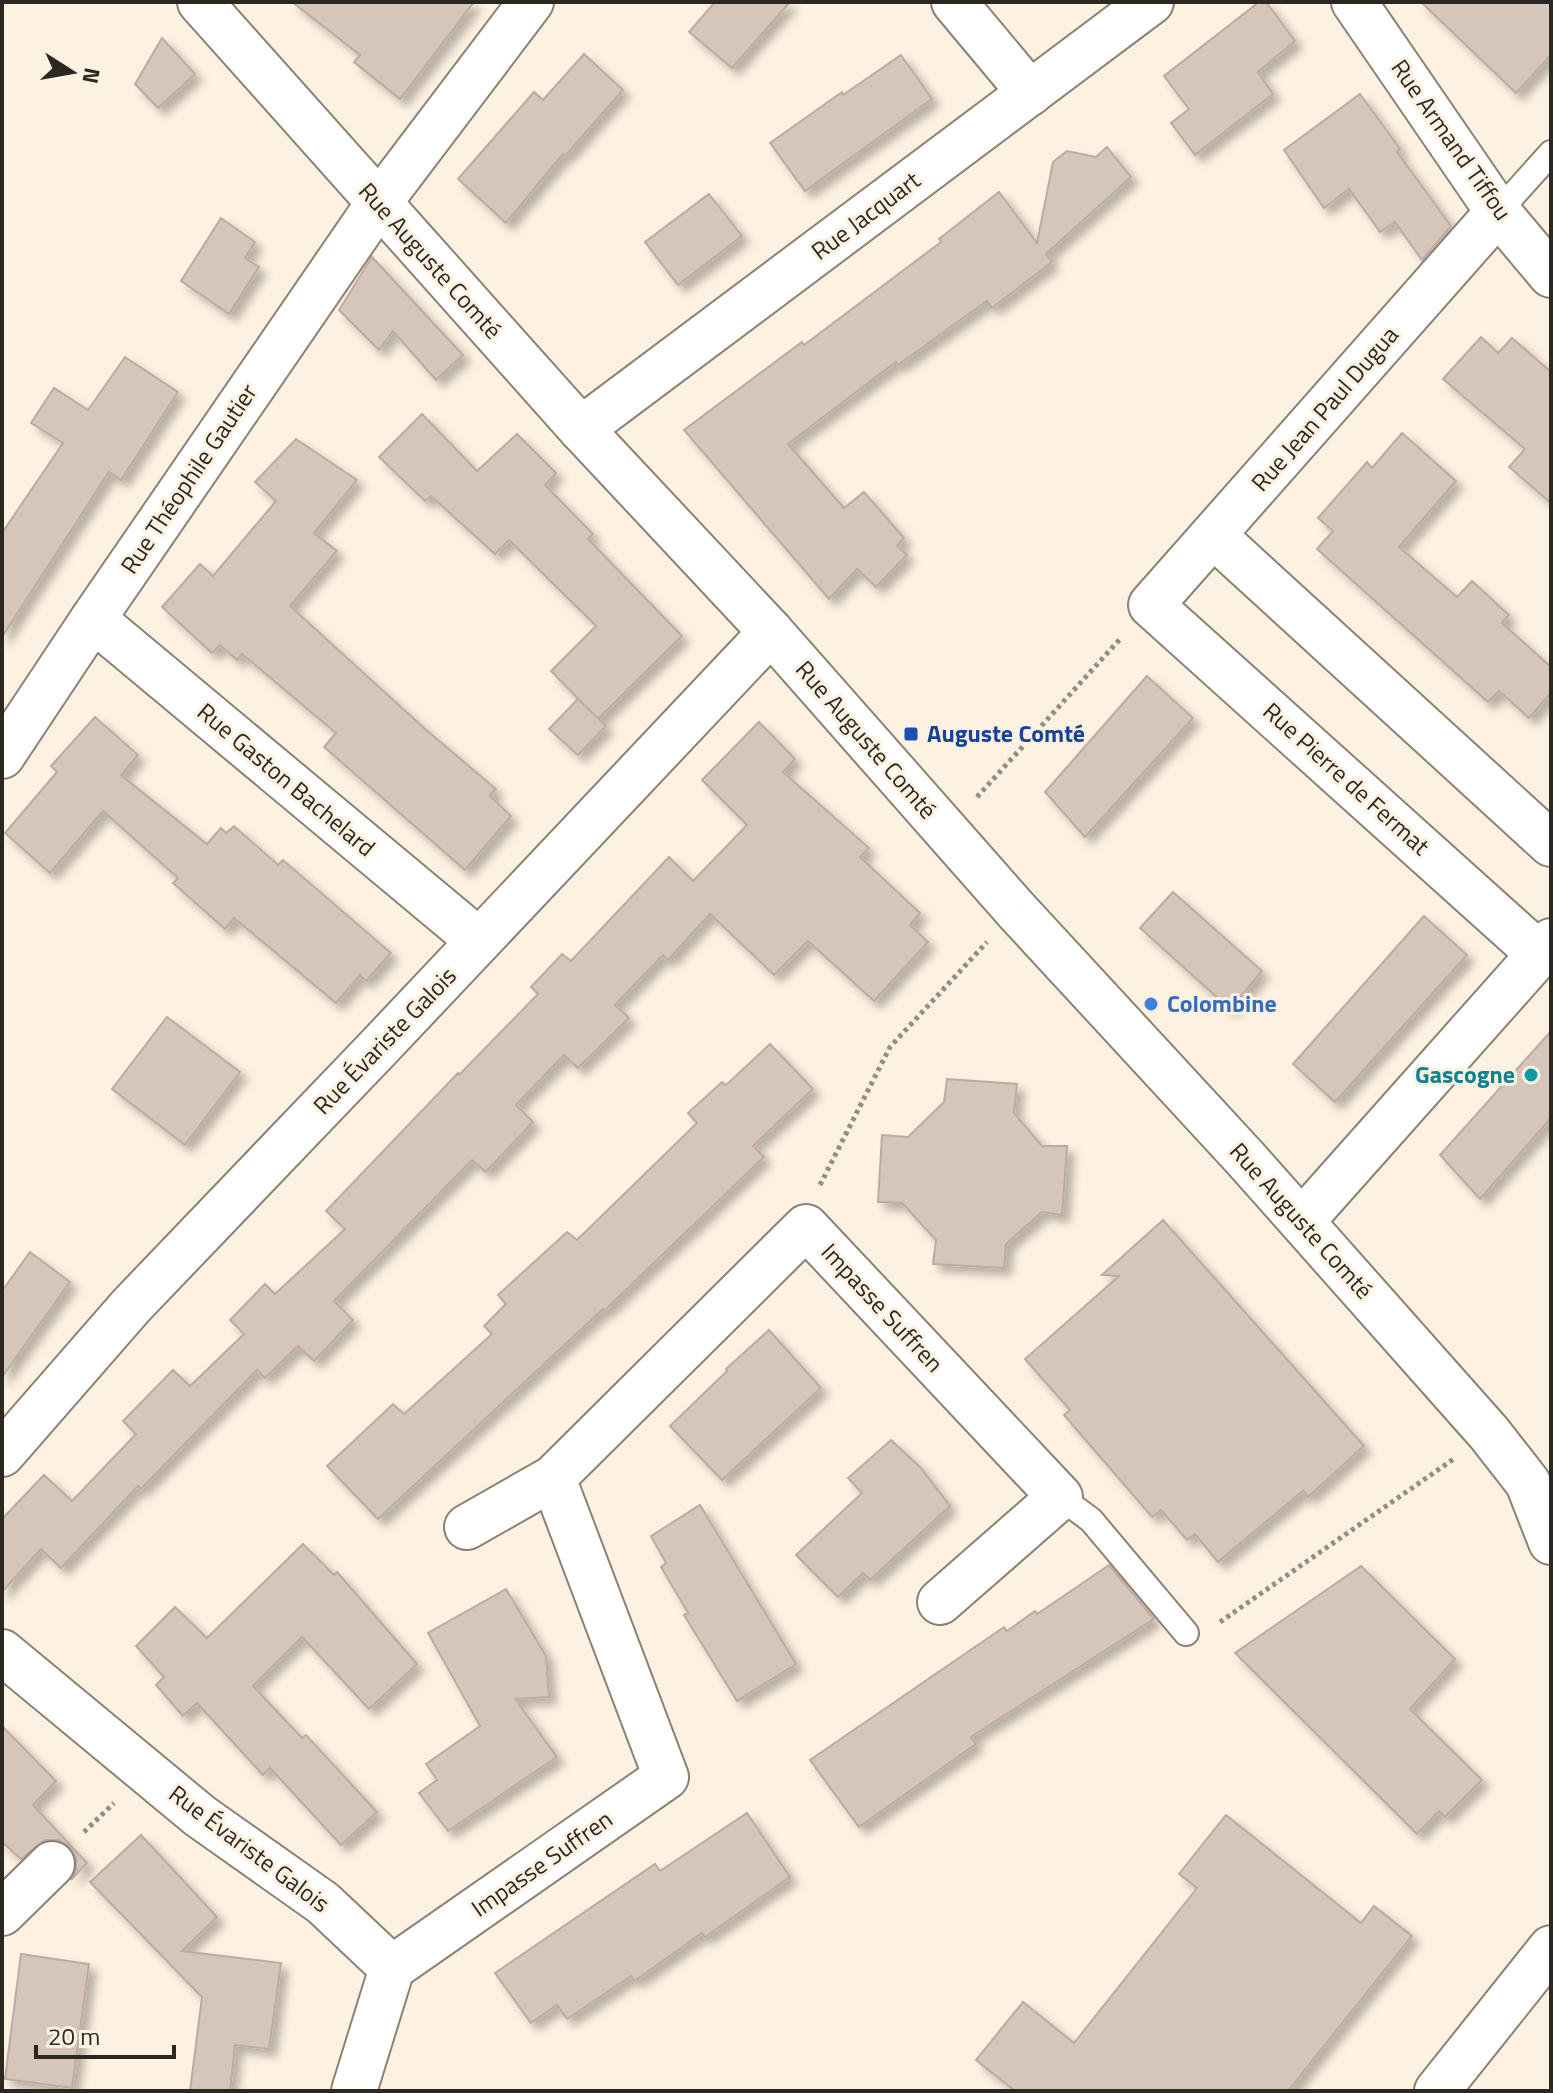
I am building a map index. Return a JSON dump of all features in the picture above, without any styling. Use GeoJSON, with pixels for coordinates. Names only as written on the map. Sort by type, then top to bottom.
{"type":"FeatureCollection","features":[{"type":"Feature","properties":{"kind":"street","name":"Rue Auguste Comté"},"geometry":{"type":"LineString","coordinates":[[200,2],[378,204],[581,429],[771,632],[1016,910],[1302,1221],[1540,1489],[1551,1542]]}},
{"type":"Feature","properties":{"kind":"street","name":"Rue Théophile Gautier"},"geometry":{"type":"LineString","coordinates":[[2,756],[378,204],[531,2]]}},
{"type":"Feature","properties":{"kind":"street"},"geometry":{"type":"LineString","coordinates":[[954,2],[1030,93]]}},
{"type":"Feature","properties":{"kind":"street","name":"Rue Jacquart"},"geometry":{"type":"LineString","coordinates":[[581,429],[1151,2]]}},
{"type":"Feature","properties":{"kind":"street","name":"Rue Armand Tiffou"},"geometry":{"type":"LineString","coordinates":[[1354,2],[1498,212],[1551,275]]}},
{"type":"Feature","properties":{"kind":"street","name":"Rue Jean Paul Dugua"},"geometry":{"type":"LineString","coordinates":[[1151,605],[1498,212]]}},
{"type":"Feature","properties":{"kind":"street"},"geometry":{"type":"LineString","coordinates":[[1214,536],[1551,844]]}},
{"type":"Feature","properties":{"kind":"street","name":"Rue Pierre de Fermat"},"geometry":{"type":"LineString","coordinates":[[1151,605],[1545,948]]}},
{"type":"Feature","properties":{"kind":"street","name":"Rue Gaston Bachelard"},"geometry":{"type":"LineString","coordinates":[[93,619],[479,941]]}},
{"type":"Feature","properties":{"kind":"street","name":"Rue Évariste Galois"},"geometry":{"type":"LineString","coordinates":[[2,1454],[131,1306],[771,632]]}},
{"type":"Feature","properties":{"kind":"street"},"geometry":{"type":"LineString","coordinates":[[1302,1221],[1545,948]]}},
{"type":"Feature","properties":{"kind":"street","name":"Impasse Suffren"},"geometry":{"type":"LineString","coordinates":[[467,1527],[553,1478],[806,1227],[1060,1497]]}},
{"type":"Feature","properties":{"kind":"street","name":"Impasse Suffren"},"geometry":{"type":"LineString","coordinates":[[392,1968],[666,1777],[553,1478]]}},
{"type":"Feature","properties":{"kind":"street"},"geometry":{"type":"LineString","coordinates":[[940,1602],[1060,1497]]}},
{"type":"Feature","properties":{"kind":"street","name":"Rue Évariste Galois"},"geometry":{"type":"LineString","coordinates":[[2,1652],[200,1816],[323,1903],[392,1968]]}},
{"type":"Feature","properties":{"kind":"street"},"geometry":{"type":"LineString","coordinates":[[2,1913],[52,1864]]}},
{"type":"Feature","properties":{"kind":"street"},"geometry":{"type":"LineString","coordinates":[[1437,2091],[1550,1947]]}},
{"type":"Feature","properties":{"kind":"street"},"geometry":{"type":"LineString","coordinates":[[354,2091],[392,1968]]}},
{"type":"Feature","properties":{"kind":"lane"},"geometry":{"type":"LineString","coordinates":[[1498,212],[1551,153]]}},
{"type":"Feature","properties":{"kind":"lane"},"geometry":{"type":"LineString","coordinates":[[1060,1497],[1091,1520],[1186,1633]]}},
{"type":"Feature","properties":{"kind":"path"},"geometry":{"type":"LineString","coordinates":[[946,831],[1151,605]]}},
{"type":"Feature","properties":{"kind":"path"},"geometry":{"type":"LineString","coordinates":[[806,1227],[820,1184],[890,1047],[1016,910]]}},
{"type":"Feature","properties":{"kind":"path"},"geometry":{"type":"LineString","coordinates":[[1186,1633],[1211,1629],[1489,1433]]}},
{"type":"Feature","properties":{"kind":"path"},"geometry":{"type":"LineString","coordinates":[[52,1864],[146,1771]]}},
{"type":"Feature","properties":{"kind":"building"},"geometry":{"type":"Polygon","coordinates":[[[292,2],[474,2],[400,99],[354,62],[360,55],[292,2]]]}},
{"type":"Feature","properties":{"kind":"building"},"geometry":{"type":"Polygon","coordinates":[[[715,2],[790,2],[732,68],[689,32],[715,2]]]}},
{"type":"Feature","properties":{"kind":"building"},"geometry":{"type":"Polygon","coordinates":[[[1259,2],[1266,2],[1295,41],[1258,72],[1273,94],[1195,155],[1171,123],[1189,109],[1164,76],[1259,2]]]}},
{"type":"Feature","properties":{"kind":"building"},"geometry":{"type":"Polygon","coordinates":[[[1421,2],[1551,2],[1551,55],[1516,93],[1421,2]]]}},
{"type":"Feature","properties":{"kind":"building"},"geometry":{"type":"Polygon","coordinates":[[[162,38],[195,74],[158,108],[135,84],[162,38]]]}},
{"type":"Feature","properties":{"kind":"building"},"geometry":{"type":"Polygon","coordinates":[[[584,54],[623,90],[565,156],[563,154],[506,223],[458,179],[534,92],[543,100],[584,54]]]}},
{"type":"Feature","properties":{"kind":"building"},"geometry":{"type":"Polygon","coordinates":[[[901,55],[932,99],[805,191],[770,143],[901,55]]]}},
{"type":"Feature","properties":{"kind":"building"},"geometry":{"type":"Polygon","coordinates":[[[1360,94],[1400,149],[1397,152],[1451,226],[1422,260],[1395,222],[1380,232],[1349,189],[1324,208],[1284,150],[1360,94]]]}},
{"type":"Feature","properties":{"kind":"building"},"geometry":{"type":"Polygon","coordinates":[[[1107,147],[1131,177],[1046,254],[1052,262],[992,308],[987,301],[898,365],[896,362],[788,444],[844,508],[864,492],[904,538],[897,546],[907,555],[876,587],[857,569],[829,599],[684,430],[941,242],[939,239],[999,192],[1037,243],[1053,162],[1067,151],[1096,157],[1107,147]]]}},
{"type":"Feature","properties":{"kind":"building"},"geometry":{"type":"Polygon","coordinates":[[[709,194],[742,236],[678,285],[645,242],[709,194]]]}},
{"type":"Feature","properties":{"kind":"building"},"geometry":{"type":"Polygon","coordinates":[[[221,218],[255,242],[245,258],[259,267],[229,314],[181,281],[221,218]]]}},
{"type":"Feature","properties":{"kind":"building"},"geometry":{"type":"Polygon","coordinates":[[[372,257],[463,355],[436,380],[393,331],[379,350],[339,310],[372,257]]]}},
{"type":"Feature","properties":{"kind":"building"},"geometry":{"type":"Polygon","coordinates":[[[1481,337],[1498,353],[1512,338],[1551,372],[1551,503],[1509,467],[1525,449],[1443,379],[1481,337]]]}},
{"type":"Feature","properties":{"kind":"building"},"geometry":{"type":"Polygon","coordinates":[[[125,357],[178,392],[121,480],[109,472],[2,637],[2,533],[63,443],[31,423],[54,388],[88,410],[125,357]]]}},
{"type":"Feature","properties":{"kind":"building"},"geometry":{"type":"Polygon","coordinates":[[[422,414],[477,471],[517,434],[556,473],[545,485],[593,534],[588,539],[682,636],[598,719],[551,671],[596,626],[509,540],[495,554],[431,496],[425,501],[379,457],[422,414]]]}},
{"type":"Feature","properties":{"kind":"building"},"geometry":{"type":"Polygon","coordinates":[[[1402,433],[1456,481],[1399,547],[1457,597],[1472,581],[1509,615],[1502,623],[1551,667],[1551,693],[1529,718],[1499,691],[1488,702],[1317,549],[1333,531],[1318,518],[1367,462],[1372,468],[1402,433]]]}},
{"type":"Feature","properties":{"kind":"building"},"geometry":{"type":"Polygon","coordinates":[[[296,439],[357,480],[314,533],[337,551],[290,606],[496,789],[490,796],[511,816],[465,870],[324,747],[336,733],[242,654],[237,660],[220,645],[212,653],[162,607],[200,564],[213,576],[276,501],[255,482],[296,439]]]}},
{"type":"Feature","properties":{"kind":"building"},"geometry":{"type":"Polygon","coordinates":[[[1147,676],[1193,718],[1085,837],[1045,792],[1147,676]]]}},
{"type":"Feature","properties":{"kind":"building"},"geometry":{"type":"Polygon","coordinates":[[[578,699],[606,726],[578,755],[549,729],[578,699]]]}},
{"type":"Feature","properties":{"kind":"building"},"geometry":{"type":"Polygon","coordinates":[[[95,717],[138,755],[121,775],[207,844],[221,828],[226,833],[234,826],[278,865],[283,860],[391,953],[366,981],[360,975],[336,1003],[234,918],[225,929],[173,883],[178,878],[103,811],[50,873],[5,833],[57,772],[51,766],[95,717]]]}},
{"type":"Feature","properties":{"kind":"building"},"geometry":{"type":"Polygon","coordinates":[[[759,722],[795,759],[783,772],[869,848],[860,857],[920,913],[910,925],[928,942],[874,1001],[808,941],[774,975],[710,914],[668,960],[663,955],[615,1005],[629,1018],[578,1068],[564,1055],[516,1105],[533,1122],[486,1172],[472,1160],[334,1301],[353,1320],[314,1361],[298,1346],[265,1378],[257,1370],[141,1489],[138,1486],[61,1568],[41,1549],[2,1592],[2,1519],[44,1475],[72,1501],[136,1434],[123,1421],[173,1370],[190,1386],[244,1334],[230,1320],[265,1284],[275,1294],[345,1229],[326,1211],[538,994],[531,987],[562,954],[571,961],[669,857],[693,881],[747,825],[702,780],[759,722]]]}},
{"type":"Feature","properties":{"kind":"building"},"geometry":{"type":"Polygon","coordinates":[[[1173,892],[1262,971],[1230,1009],[1140,928],[1173,892]]]}},
{"type":"Feature","properties":{"kind":"building"},"geometry":{"type":"Polygon","coordinates":[[[1424,916],[1467,955],[1335,1102],[1293,1064],[1424,916]]]}},
{"type":"Feature","properties":{"kind":"building"},"geometry":{"type":"Polygon","coordinates":[[[167,1017],[240,1072],[185,1145],[112,1089],[167,1017]]]}},
{"type":"Feature","properties":{"kind":"building","name":"Gascogne"},"geometry":{"type":"Polygon","coordinates":[[[1551,1031],[1551,1118],[1480,1199],[1440,1155],[1551,1031]]]}},
{"type":"Feature","properties":{"kind":"building"},"geometry":{"type":"Polygon","coordinates":[[[770,1044],[813,1089],[753,1146],[764,1157],[605,1310],[378,1519],[327,1466],[393,1404],[404,1414],[492,1334],[484,1326],[506,1304],[498,1295],[567,1232],[577,1240],[697,1123],[688,1113],[722,1082],[726,1085],[770,1044]]]}},
{"type":"Feature","properties":{"kind":"building"},"geometry":{"type":"Polygon","coordinates":[[[947,1079],[1017,1084],[1014,1113],[1042,1146],[1067,1146],[1062,1215],[1042,1212],[1006,1244],[1004,1268],[933,1264],[936,1240],[902,1203],[878,1202],[882,1135],[908,1137],[944,1102],[947,1079]]]}},
{"type":"Feature","properties":{"kind":"building"},"geometry":{"type":"Polygon","coordinates":[[[1163,1220],[1364,1446],[1308,1497],[1303,1491],[1218,1562],[1195,1534],[1187,1540],[1161,1510],[1152,1517],[1064,1415],[1070,1410],[1025,1359],[1119,1276],[1102,1275],[1163,1220]]]}},
{"type":"Feature","properties":{"kind":"building"},"geometry":{"type":"Polygon","coordinates":[[[30,1252],[70,1282],[2,1377],[2,1291],[30,1252]]]}},
{"type":"Feature","properties":{"kind":"building"},"geometry":{"type":"Polygon","coordinates":[[[769,1330],[821,1388],[722,1480],[670,1426],[769,1330]]]}},
{"type":"Feature","properties":{"kind":"building"},"geometry":{"type":"Polygon","coordinates":[[[891,1440],[920,1467],[950,1506],[870,1580],[863,1573],[838,1597],[796,1555],[862,1493],[848,1478],[891,1440]]]}},
{"type":"Feature","properties":{"kind":"building"},"geometry":{"type":"Polygon","coordinates":[[[700,1505],[796,1664],[737,1701],[684,1615],[688,1613],[661,1567],[666,1563],[651,1536],[700,1505]]]}},
{"type":"Feature","properties":{"kind":"building"},"geometry":{"type":"Polygon","coordinates":[[[303,1544],[334,1575],[337,1572],[417,1664],[369,1709],[302,1637],[253,1686],[302,1738],[306,1735],[377,1812],[341,1845],[270,1768],[263,1775],[197,1703],[183,1716],[156,1685],[164,1677],[136,1646],[175,1607],[207,1638],[303,1544]]]}},
{"type":"Feature","properties":{"kind":"building"},"geometry":{"type":"Polygon","coordinates":[[[1109,1565],[1154,1619],[971,1737],[976,1744],[859,1827],[810,1760],[1004,1627],[1007,1631],[1035,1611],[1037,1614],[1109,1565]]]}},
{"type":"Feature","properties":{"kind":"building"},"geometry":{"type":"Polygon","coordinates":[[[1361,1566],[1455,1659],[1410,1709],[1482,1780],[1445,1817],[1439,1811],[1417,1834],[1235,1653],[1361,1566]]]}},
{"type":"Feature","properties":{"kind":"building"},"geometry":{"type":"Polygon","coordinates":[[[506,1589],[546,1656],[549,1697],[515,1699],[557,1757],[448,1831],[419,1793],[437,1780],[426,1764],[480,1726],[428,1633],[506,1589]]]}},
{"type":"Feature","properties":{"kind":"building"},"geometry":{"type":"Polygon","coordinates":[[[2,1726],[56,1781],[33,1805],[87,1863],[71,1880],[76,1870],[76,1857],[70,1847],[59,1840],[45,1840],[21,1859],[2,1842],[2,1726]]]}},
{"type":"Feature","properties":{"kind":"building"},"geometry":{"type":"Polygon","coordinates":[[[747,1813],[790,1877],[705,1937],[702,1933],[635,1981],[631,1976],[567,2019],[557,2005],[531,2023],[495,1973],[655,1864],[660,1871],[747,1813]]]}},
{"type":"Feature","properties":{"kind":"building"},"geometry":{"type":"Polygon","coordinates":[[[1226,1815],[1361,1923],[1374,1906],[1412,1936],[1288,2091],[1015,2091],[976,2060],[1023,2002],[1074,2043],[1197,1888],[1179,1874],[1226,1815]]]}},
{"type":"Feature","properties":{"kind":"building"},"geometry":{"type":"Polygon","coordinates":[[[141,1835],[217,1917],[182,1951],[281,1963],[269,2049],[235,2045],[230,2091],[190,2091],[202,1997],[90,1882],[141,1835]]]}},
{"type":"Feature","properties":{"kind":"building"},"geometry":{"type":"Polygon","coordinates":[[[21,1954],[89,1964],[72,2088],[5,2079],[21,1954]]]}},
{"type":"Feature","properties":{"kind":"place","name":"Auguste Comté"},"geometry":{"type":"Point","coordinates":[911,734]}},
{"type":"Feature","properties":{"kind":"place","name":"Colombine"},"geometry":{"type":"Point","coordinates":[1151,1004]}},
{"type":"Feature","properties":{"kind":"place","name":"Gascogne"},"geometry":{"type":"Point","coordinates":[1531,1075]}}]}
